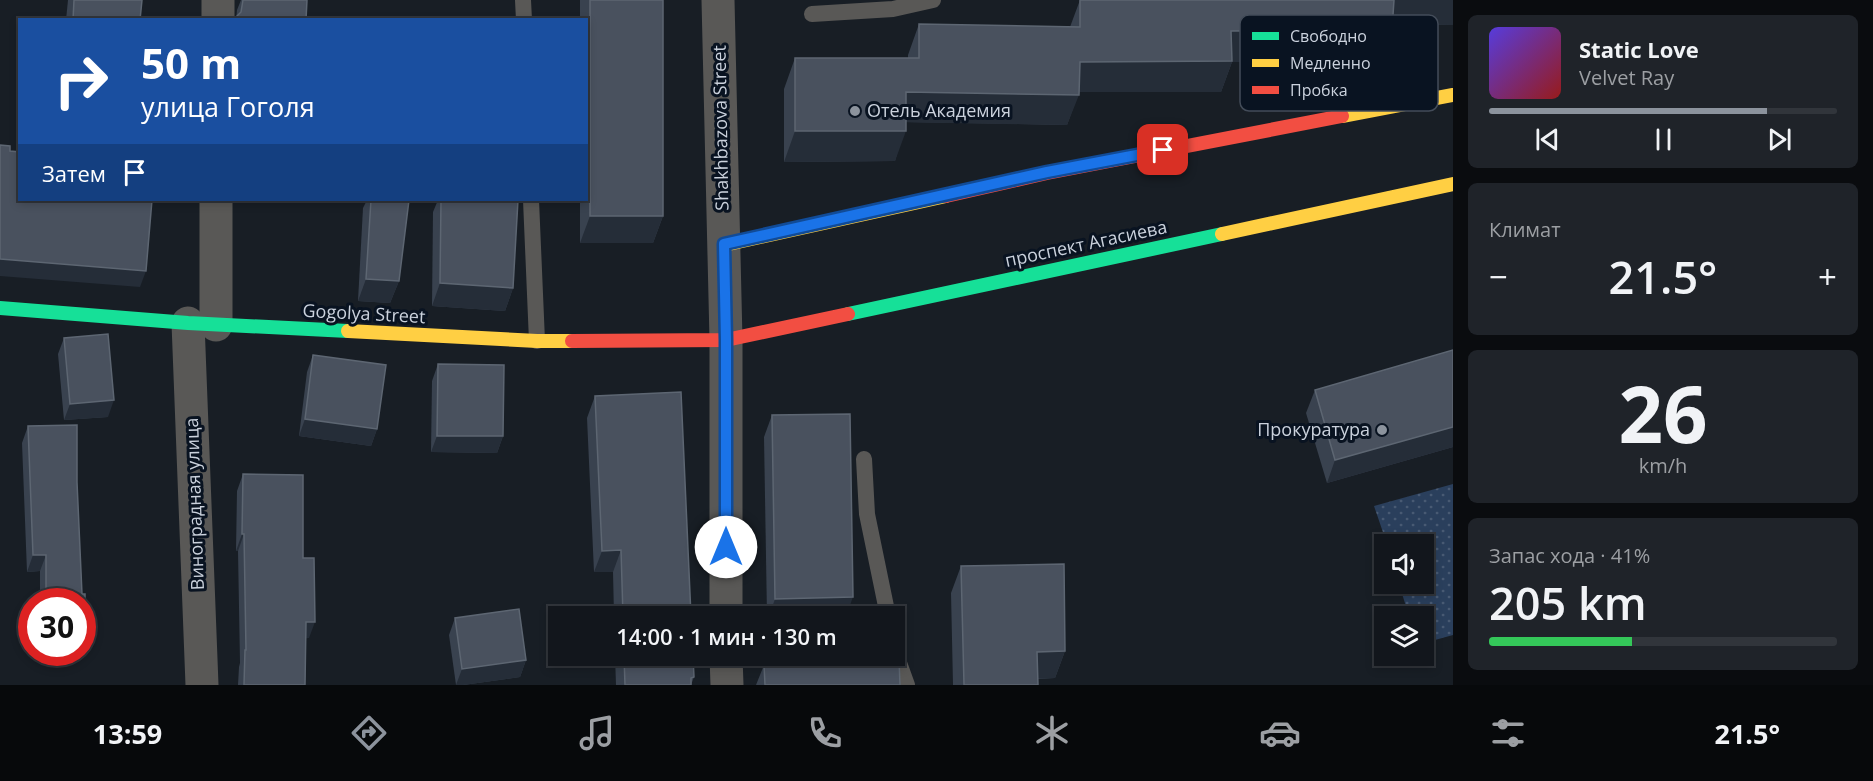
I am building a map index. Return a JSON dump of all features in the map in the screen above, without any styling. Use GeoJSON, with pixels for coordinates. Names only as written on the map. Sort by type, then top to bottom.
{"type":"FeatureCollection","features":[{"type":"Feature","properties":{"kind":"street"},"geometry":{"type":"LineString","coordinates":[[218,0],[218,18]]}},
{"type":"Feature","properties":{"kind":"street","name":"Shakhbazova Street"},"geometry":{"type":"LineString","coordinates":[[718,0],[726,340],[726,606]]}},
{"type":"Feature","properties":{"kind":"street"},"geometry":{"type":"LineString","coordinates":[[1438,98],[1453,95]]}},
{"type":"Feature","properties":{"kind":"street"},"geometry":{"type":"LineString","coordinates":[[724,244],[1047,172],[1369,111]]}},
{"type":"Feature","properties":{"kind":"street","name":"проспект Агасиева"},"geometry":{"type":"LineString","coordinates":[[726,340],[1453,184]]}},
{"type":"Feature","properties":{"kind":"street","name":"Виноградная улица"},"geometry":{"type":"LineString","coordinates":[[202,685],[202,324],[216,201]]}},
{"type":"Feature","properties":{"kind":"street","name":"Gogolya Street"},"geometry":{"type":"LineString","coordinates":[[0,308],[202,324],[537,341],[726,340]]}},
{"type":"Feature","properties":{"kind":"street"},"geometry":{"type":"LineString","coordinates":[[726,666],[727,685]]}},
{"type":"Feature","properties":{"kind":"lane"},"geometry":{"type":"LineString","coordinates":[[523,0],[524,18]]}},
{"type":"Feature","properties":{"kind":"lane"},"geometry":{"type":"LineString","coordinates":[[812,14],[892,9],[933,0]]}},
{"type":"Feature","properties":{"kind":"lane"},"geometry":{"type":"LineString","coordinates":[[531,201],[537,341]]}},
{"type":"Feature","properties":{"kind":"lane"},"geometry":{"type":"LineString","coordinates":[[864,459],[867,514],[886,606]]}},
{"type":"Feature","properties":{"kind":"lane"},"geometry":{"type":"LineString","coordinates":[[900,666],[907,685]]}},
{"type":"Feature","properties":{"kind":"shaded area"},"geometry":{"type":"Polygon","coordinates":[[[1453,484],[1453,635],[1434,640],[1434,606],[1406,606],[1402,594],[1434,594],[1434,534],[1384,534],[1374,506],[1453,484]]]}},
{"type":"Feature","properties":{"kind":"building"},"geometry":{"type":"Polygon","coordinates":[[[74,0],[142,0],[140,18],[73,18],[74,0]]]}},
{"type":"Feature","properties":{"kind":"building"},"geometry":{"type":"Polygon","coordinates":[[[243,0],[307,0],[306,18],[237,18],[241,12],[243,0]]]}},
{"type":"Feature","properties":{"kind":"building"},"geometry":{"type":"Polygon","coordinates":[[[590,0],[663,0],[663,216],[590,216],[590,0]]]}},
{"type":"Feature","properties":{"kind":"building"},"geometry":{"type":"Polygon","coordinates":[[[1080,0],[1394,0],[1393,15],[1240,15],[1240,31],[1231,31],[1232,61],[1080,62],[1079,95],[906,92],[906,131],[795,131],[795,58],[919,58],[919,24],[1080,27],[1080,0]]]}},
{"type":"Feature","properties":{"kind":"building"},"geometry":{"type":"Polygon","coordinates":[[[0,145],[10,146],[10,151],[18,152],[18,201],[152,201],[146,271],[0,259],[0,145]]]}},
{"type":"Feature","properties":{"kind":"building"},"geometry":{"type":"Polygon","coordinates":[[[371,201],[409,201],[399,281],[366,279],[371,201]]]}},
{"type":"Feature","properties":{"kind":"building"},"geometry":{"type":"Polygon","coordinates":[[[441,201],[518,201],[513,288],[440,283],[441,201]]]}},
{"type":"Feature","properties":{"kind":"building"},"geometry":{"type":"Polygon","coordinates":[[[108,334],[114,400],[70,404],[64,338],[108,334]]]}},
{"type":"Feature","properties":{"kind":"building","name":"Прокуратура"},"geometry":{"type":"Polygon","coordinates":[[[1453,350],[1453,427],[1335,460],[1315,390],[1453,350]]]}},
{"type":"Feature","properties":{"kind":"building"},"geometry":{"type":"Polygon","coordinates":[[[313,355],[386,365],[377,429],[305,419],[313,355]]]}},
{"type":"Feature","properties":{"kind":"building"},"geometry":{"type":"Polygon","coordinates":[[[438,364],[504,365],[503,436],[437,436],[438,364]]]}},
{"type":"Feature","properties":{"kind":"building"},"geometry":{"type":"Polygon","coordinates":[[[681,392],[691,606],[623,606],[621,550],[602,551],[595,396],[681,392]]]}},
{"type":"Feature","properties":{"kind":"building"},"geometry":{"type":"Polygon","coordinates":[[[850,414],[853,597],[775,599],[772,415],[850,414]]]}},
{"type":"Feature","properties":{"kind":"building"},"geometry":{"type":"Polygon","coordinates":[[[77,425],[82,588],[46,588],[46,555],[33,555],[28,426],[77,425]]]}},
{"type":"Feature","properties":{"kind":"building"},"geometry":{"type":"Polygon","coordinates":[[[243,474],[303,475],[303,558],[314,558],[315,622],[306,622],[305,685],[244,685],[246,650],[244,534],[242,534],[243,474]]]}},
{"type":"Feature","properties":{"kind":"building"},"geometry":{"type":"Polygon","coordinates":[[[1064,564],[1065,651],[1037,652],[1038,685],[964,685],[961,566],[1064,564]]]}},
{"type":"Feature","properties":{"kind":"building"},"geometry":{"type":"Polygon","coordinates":[[[519,609],[526,660],[462,669],[455,618],[519,609]]]}},
{"type":"Feature","properties":{"kind":"building"},"geometry":{"type":"Polygon","coordinates":[[[624,666],[693,666],[694,677],[691,678],[691,685],[625,685],[624,666]]]}},
{"type":"Feature","properties":{"kind":"building"},"geometry":{"type":"Polygon","coordinates":[[[764,666],[899,666],[900,685],[765,685],[764,666]]]}},
{"type":"Feature","properties":{"kind":"traffic: fast"},"geometry":{"type":"LineString","coordinates":[[848,314],[1222,234]]}},
{"type":"Feature","properties":{"kind":"traffic: fast"},"geometry":{"type":"LineString","coordinates":[[0,308],[188,323],[348,331]]}},
{"type":"Feature","properties":{"kind":"traffic: slow"},"geometry":{"type":"LineString","coordinates":[[1438,98],[1453,95]]}},
{"type":"Feature","properties":{"kind":"traffic: slow"},"geometry":{"type":"LineString","coordinates":[[1342,116],[1368,111]]}},
{"type":"Feature","properties":{"kind":"traffic: slow"},"geometry":{"type":"LineString","coordinates":[[1222,234],[1453,184]]}},
{"type":"Feature","properties":{"kind":"traffic: slow"},"geometry":{"type":"LineString","coordinates":[[724,245],[946,196]]}},
{"type":"Feature","properties":{"kind":"traffic: slow"},"geometry":{"type":"LineString","coordinates":[[348,331],[572,341]]}},
{"type":"Feature","properties":{"kind":"traffic: jam"},"geometry":{"type":"LineString","coordinates":[[946,196],[1047,173],[1342,116]]}},
{"type":"Feature","properties":{"kind":"traffic: jam"},"geometry":{"type":"LineString","coordinates":[[572,341],[726,340],[848,314]]}},
{"type":"Feature","properties":{"kind":"place","name":"Отель Академия"},"geometry":{"type":"Point","coordinates":[855,111]}},
{"type":"Feature","properties":{"kind":"place","name":"Прокуратура"},"geometry":{"type":"Point","coordinates":[1382,430]}},
{"type":"Feature","properties":{"kind":"route"},"geometry":{"type":"LineString","coordinates":[[726,547],[724,244],[1047,172],[1163,150]]}}]}
